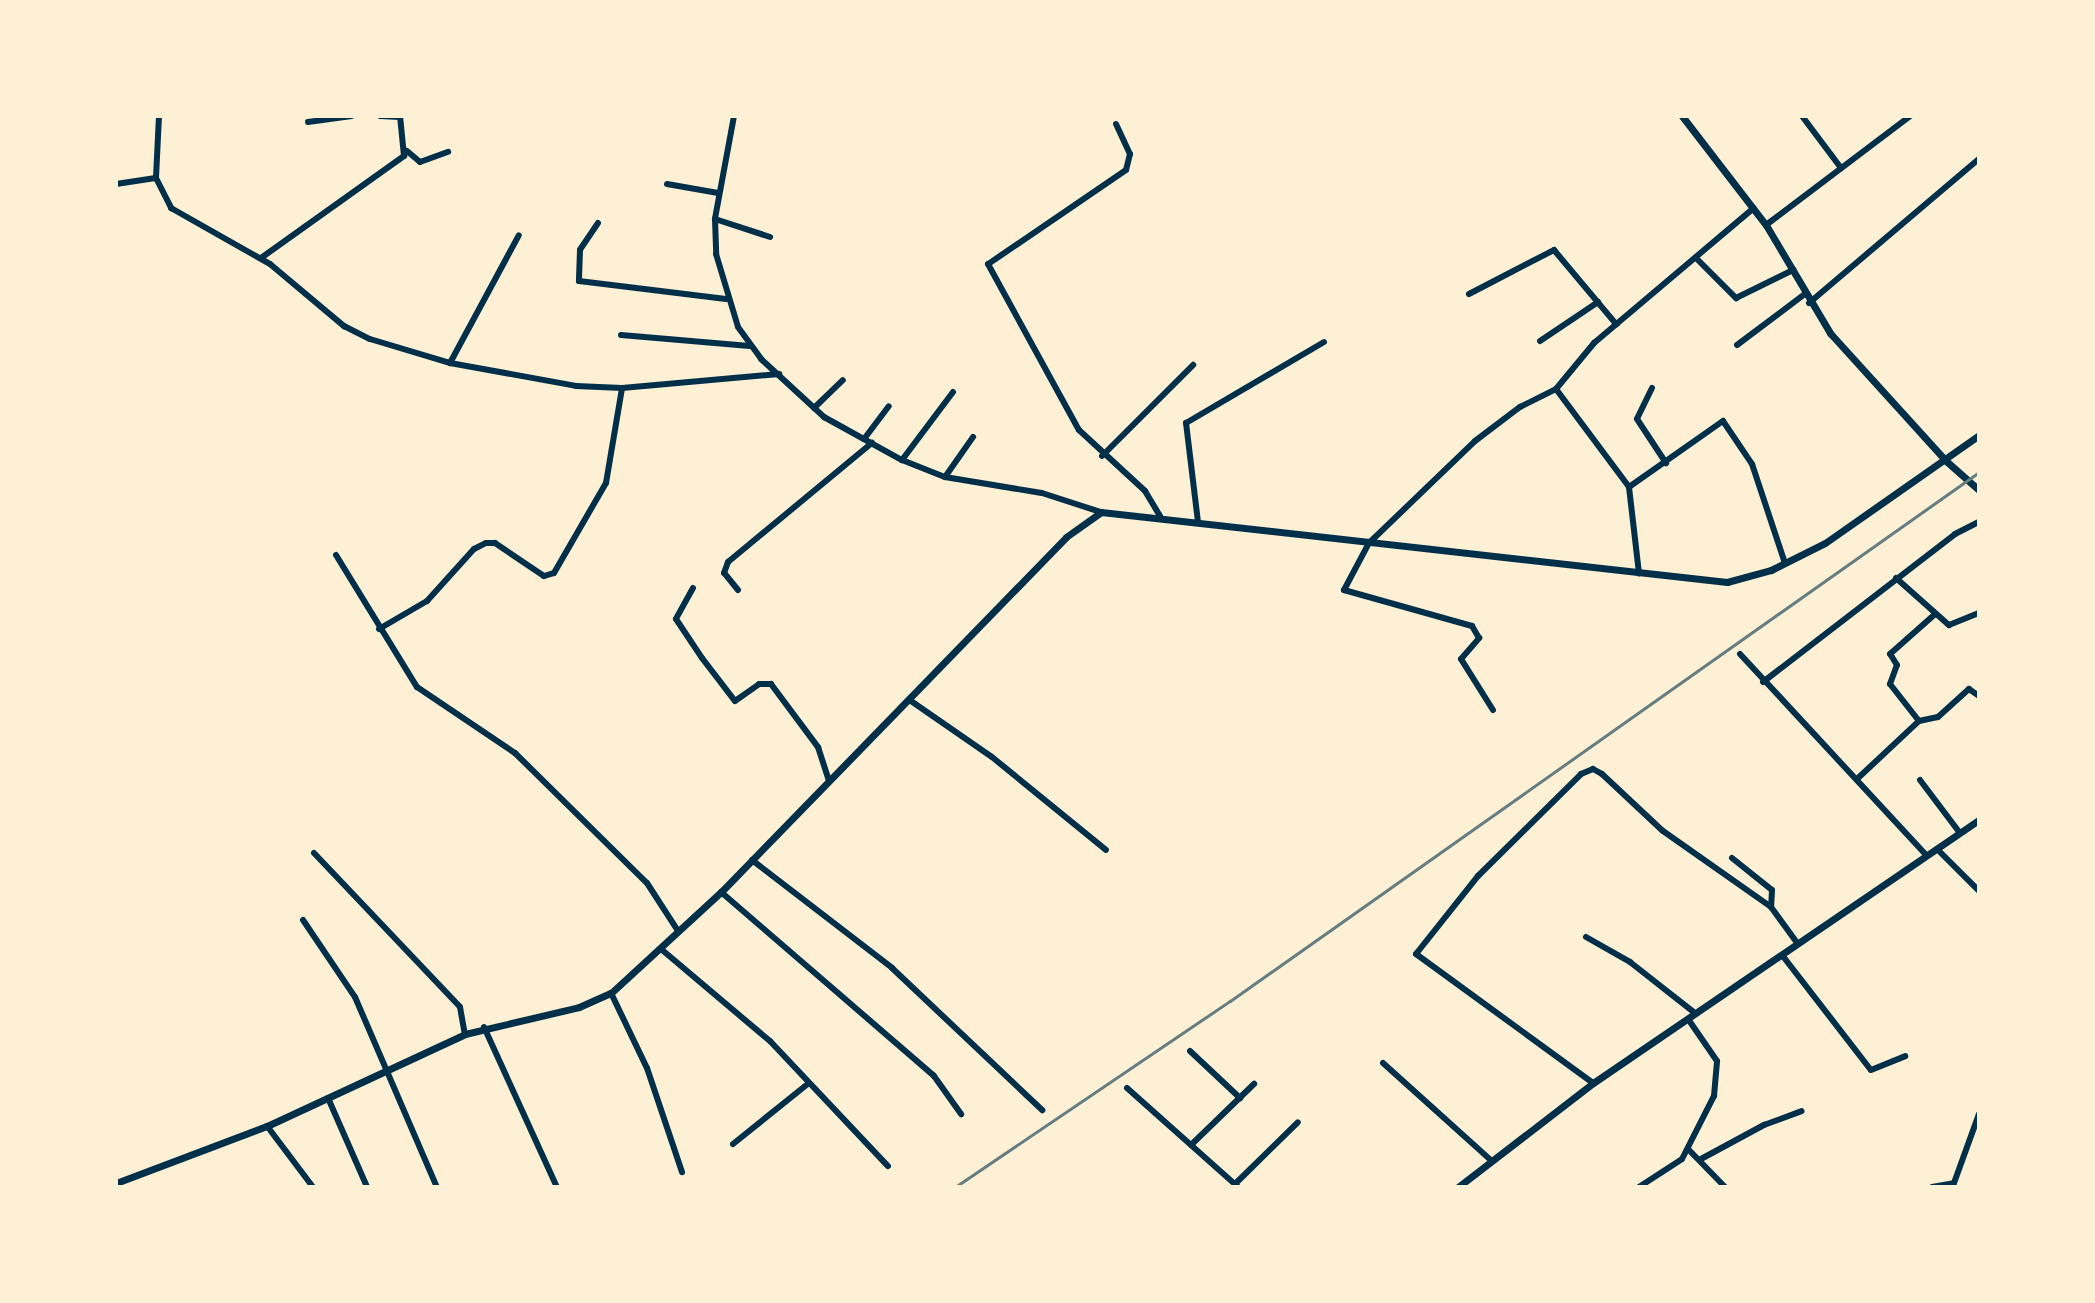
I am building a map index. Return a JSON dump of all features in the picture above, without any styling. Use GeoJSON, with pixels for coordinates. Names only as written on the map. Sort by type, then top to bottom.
{"type":"FeatureCollection","features":[{"type":"Feature","properties":{"kind":"street"},"geometry":{"type":"LineString","coordinates":[[159,116],[156,178],[171,208],[261,258],[353,332],[450,363],[526,380],[622,388],[779,374]]}},
{"type":"Feature","properties":{"kind":"street"},"geometry":{"type":"LineString","coordinates":[[308,122],[352,116]]}},
{"type":"Feature","properties":{"kind":"street"},"geometry":{"type":"LineString","coordinates":[[380,116],[400,117],[407,151],[420,162],[448,152]]}},
{"type":"Feature","properties":{"kind":"street"},"geometry":{"type":"LineString","coordinates":[[734,116],[715,219],[726,299],[750,346],[814,408],[902,460],[945,477],[1042,493],[1101,512],[1160,516],[1369,543],[1727,582],[1785,563],[1835,537],[1979,435]]}},
{"type":"Feature","properties":{"kind":"street"},"geometry":{"type":"LineString","coordinates":[[1682,116],[1766,225],[1809,303],[1945,460],[1979,490]]}},
{"type":"Feature","properties":{"kind":"street"},"geometry":{"type":"LineString","coordinates":[[1802,116],[1841,168]]}},
{"type":"Feature","properties":{"kind":"street"},"geometry":{"type":"LineString","coordinates":[[1766,225],[1910,116]]}},
{"type":"Feature","properties":{"kind":"street"},"geometry":{"type":"LineString","coordinates":[[1116,124],[1130,154],[1126,170],[992,257],[988,264],[1070,415],[1102,456],[1145,491],[1160,516]]}},
{"type":"Feature","properties":{"kind":"street"},"geometry":{"type":"LineString","coordinates":[[261,258],[378,177],[407,151]]}},
{"type":"Feature","properties":{"kind":"street"},"geometry":{"type":"LineString","coordinates":[[1809,303],[1979,159]]}},
{"type":"Feature","properties":{"kind":"street"},"geometry":{"type":"LineString","coordinates":[[116,184],[156,178]]}},
{"type":"Feature","properties":{"kind":"street"},"geometry":{"type":"LineString","coordinates":[[667,184],[718,193]]}},
{"type":"Feature","properties":{"kind":"street"},"geometry":{"type":"LineString","coordinates":[[1493,710],[1461,659],[1479,638],[1472,626],[1344,590],[1369,543],[1475,441],[1520,407],[1556,389],[1616,324],[1754,208]]}},
{"type":"Feature","properties":{"kind":"street"},"geometry":{"type":"LineString","coordinates":[[715,219],[770,237]]}},
{"type":"Feature","properties":{"kind":"street"},"geometry":{"type":"LineString","coordinates":[[598,223],[580,250],[579,281],[726,299]]}},
{"type":"Feature","properties":{"kind":"street"},"geometry":{"type":"LineString","coordinates":[[450,363],[519,235]]}},
{"type":"Feature","properties":{"kind":"street"},"geometry":{"type":"LineString","coordinates":[[1469,294],[1554,250],[1616,324]]}},
{"type":"Feature","properties":{"kind":"street"},"geometry":{"type":"LineString","coordinates":[[1696,258],[1736,298],[1793,270]]}},
{"type":"Feature","properties":{"kind":"street"},"geometry":{"type":"LineString","coordinates":[[1737,345],[1805,294]]}},
{"type":"Feature","properties":{"kind":"street"},"geometry":{"type":"LineString","coordinates":[[1540,341],[1598,302]]}},
{"type":"Feature","properties":{"kind":"street"},"geometry":{"type":"LineString","coordinates":[[621,335],[750,346]]}},
{"type":"Feature","properties":{"kind":"street"},"geometry":{"type":"LineString","coordinates":[[1198,522],[1186,423],[1324,342]]}},
{"type":"Feature","properties":{"kind":"street"},"geometry":{"type":"LineString","coordinates":[[1102,456],[1193,365]]}},
{"type":"Feature","properties":{"kind":"street"},"geometry":{"type":"LineString","coordinates":[[814,408],[843,380]]}},
{"type":"Feature","properties":{"kind":"street"},"geometry":{"type":"LineString","coordinates":[[379,629],[427,601],[474,549],[486,543],[495,543],[544,576],[554,573],[606,483],[622,388]]}},
{"type":"Feature","properties":{"kind":"street"},"geometry":{"type":"LineString","coordinates":[[1652,388],[1637,419],[1666,463]]}},
{"type":"Feature","properties":{"kind":"street"},"geometry":{"type":"LineString","coordinates":[[1556,389],[1629,487],[1639,573]]}},
{"type":"Feature","properties":{"kind":"street"},"geometry":{"type":"LineString","coordinates":[[902,460],[953,392]]}},
{"type":"Feature","properties":{"kind":"street"},"geometry":{"type":"LineString","coordinates":[[864,439],[889,406]]}},
{"type":"Feature","properties":{"kind":"street"},"geometry":{"type":"LineString","coordinates":[[1629,487],[1716,424],[1728,425],[1752,464],[1785,563]]}},
{"type":"Feature","properties":{"kind":"street"},"geometry":{"type":"LineString","coordinates":[[945,477],[973,437]]}},
{"type":"Feature","properties":{"kind":"street"},"geometry":{"type":"LineString","coordinates":[[738,590],[724,573],[728,562],[872,443]]}},
{"type":"Feature","properties":{"kind":"street"},"geometry":{"type":"LineString","coordinates":[[117,1181],[267,1126],[465,1034],[484,1027],[579,1007],[611,993],[721,892],[911,701],[1066,537],[1101,512]]}},
{"type":"Feature","properties":{"kind":"street"},"geometry":{"type":"LineString","coordinates":[[1763,682],[1896,578],[1979,522]]}},
{"type":"Feature","properties":{"kind":"street"},"geometry":{"type":"LineString","coordinates":[[336,555],[417,687],[515,753],[647,883],[678,931]]}},
{"type":"Feature","properties":{"kind":"street"},"geometry":{"type":"LineString","coordinates":[[1896,578],[1935,614],[1955,627],[1979,613]]}},
{"type":"Feature","properties":{"kind":"street"},"geometry":{"type":"LineString","coordinates":[[693,588],[676,619],[702,658],[735,701],[759,684],[771,684],[818,747],[829,781]]}},
{"type":"Feature","properties":{"kind":"street"},"geometry":{"type":"LineString","coordinates":[[1919,721],[1890,684],[1897,665],[1890,654],[1935,614]]}},
{"type":"Feature","properties":{"kind":"street"},"geometry":{"type":"LineString","coordinates":[[1740,654],[1927,856]]}},
{"type":"Feature","properties":{"kind":"street"},"geometry":{"type":"LineString","coordinates":[[1857,779],[1919,721],[1938,717],[1969,689],[1979,696]]}},
{"type":"Feature","properties":{"kind":"street"},"geometry":{"type":"LineString","coordinates":[[911,701],[992,757],[1106,850]]}},
{"type":"Feature","properties":{"kind":"street"},"geometry":{"type":"LineString","coordinates":[[1593,1083],[1416,954],[1511,842],[1581,774],[1593,769],[1663,831],[1771,907],[1798,944]]}},
{"type":"Feature","properties":{"kind":"street"},"geometry":{"type":"LineString","coordinates":[[1920,780],[1960,833]]}},
{"type":"Feature","properties":{"kind":"street"},"geometry":{"type":"LineString","coordinates":[[1458,1187],[1593,1083],[1979,820]]}},
{"type":"Feature","properties":{"kind":"street"},"geometry":{"type":"LineString","coordinates":[[1937,849],[1979,891]]}},
{"type":"Feature","properties":{"kind":"street"},"geometry":{"type":"LineString","coordinates":[[314,853],[460,1007],[465,1034]]}},
{"type":"Feature","properties":{"kind":"street"},"geometry":{"type":"LineString","coordinates":[[1732,858],[1772,890],[1771,907]]}},
{"type":"Feature","properties":{"kind":"street"},"geometry":{"type":"LineString","coordinates":[[752,860],[892,968],[1042,1110]]}},
{"type":"Feature","properties":{"kind":"street"},"geometry":{"type":"LineString","coordinates":[[721,892],[934,1076],[961,1114]]}},
{"type":"Feature","properties":{"kind":"street"},"geometry":{"type":"LineString","coordinates":[[303,920],[355,997],[437,1187]]}},
{"type":"Feature","properties":{"kind":"street"},"geometry":{"type":"LineString","coordinates":[[1586,937],[1630,962],[1692,1016],[1717,1061],[1719,1076],[1689,1150],[1671,1169],[1639,1187]]}},
{"type":"Feature","properties":{"kind":"street"},"geometry":{"type":"LineString","coordinates":[[661,949],[770,1041],[888,1166]]}},
{"type":"Feature","properties":{"kind":"street"},"geometry":{"type":"LineString","coordinates":[[1782,955],[1871,1070],[1905,1056]]}},
{"type":"Feature","properties":{"kind":"street"},"geometry":{"type":"LineString","coordinates":[[611,993],[647,1068],[682,1172]]}},
{"type":"Feature","properties":{"kind":"street"},"geometry":{"type":"LineString","coordinates":[[484,1027],[557,1187]]}},
{"type":"Feature","properties":{"kind":"street"},"geometry":{"type":"LineString","coordinates":[[1190,1051],[1240,1098]]}},
{"type":"Feature","properties":{"kind":"street"},"geometry":{"type":"LineString","coordinates":[[1383,1063],[1492,1161]]}},
{"type":"Feature","properties":{"kind":"street"},"geometry":{"type":"LineString","coordinates":[[733,1144],[809,1083]]}},
{"type":"Feature","properties":{"kind":"street"},"geometry":{"type":"LineString","coordinates":[[1191,1145],[1254,1084]]}},
{"type":"Feature","properties":{"kind":"street"},"geometry":{"type":"LineString","coordinates":[[1127,1088],[1237,1186],[1298,1122]]}},
{"type":"Feature","properties":{"kind":"street"},"geometry":{"type":"LineString","coordinates":[[328,1098],[367,1187]]}},
{"type":"Feature","properties":{"kind":"street"},"geometry":{"type":"LineString","coordinates":[[1701,1159],[1802,1111]]}},
{"type":"Feature","properties":{"kind":"street"},"geometry":{"type":"LineString","coordinates":[[1932,1187],[1952,1186],[1979,1114]]}},
{"type":"Feature","properties":{"kind":"street"},"geometry":{"type":"LineString","coordinates":[[267,1126],[313,1187]]}},
{"type":"Feature","properties":{"kind":"street"},"geometry":{"type":"LineString","coordinates":[[1689,1150],[1725,1187]]}},
{"type":"Feature","properties":{"kind":"railway"},"geometry":{"type":"LineString","coordinates":[[955,1187],[1230,1001],[1979,472]]}}]}
